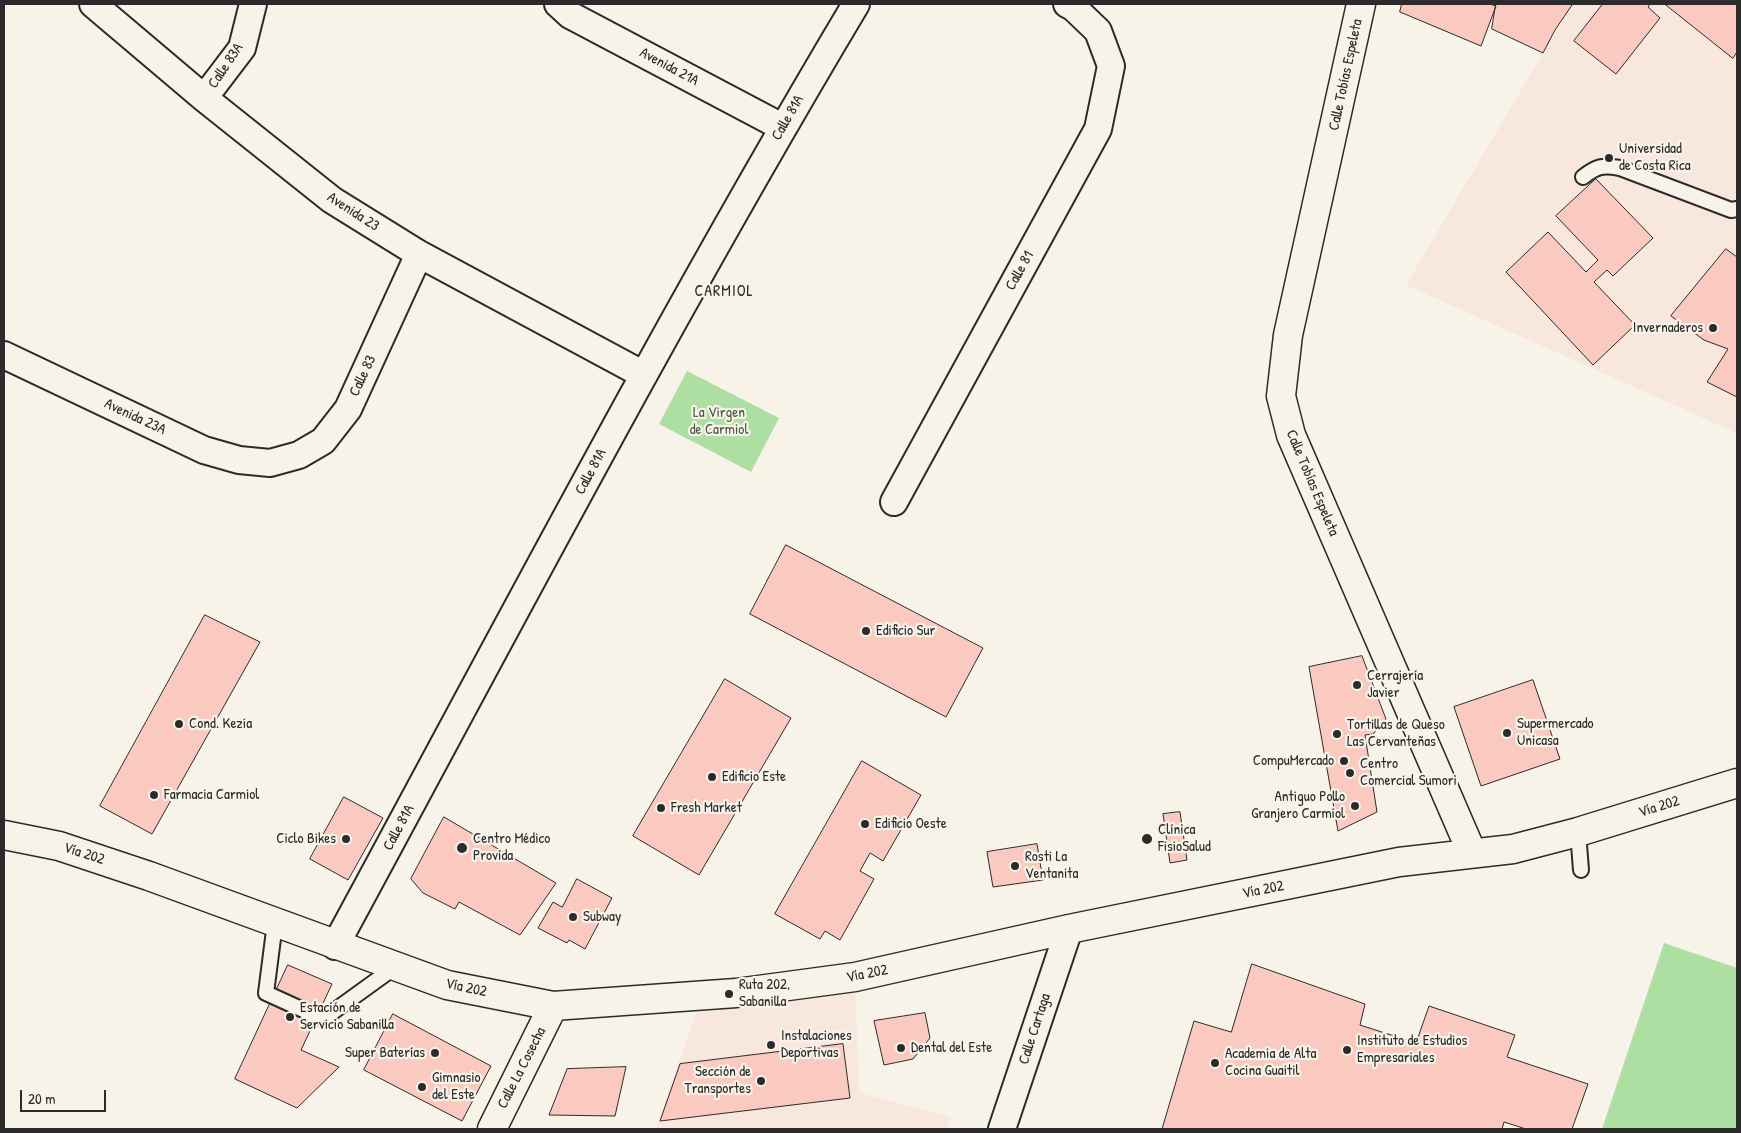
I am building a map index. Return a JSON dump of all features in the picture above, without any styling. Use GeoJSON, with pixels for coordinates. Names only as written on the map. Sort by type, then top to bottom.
{"type":"FeatureCollection","features":[{"type":"Feature","properties":{"kind":"main road","name":"Calle Tobías Espeleta"},"geometry":{"type":"LineString","coordinates":[[1361,4],[1288,335],[1281,396],[1291,435],[1472,853]]}},
{"type":"Feature","properties":{"kind":"main road","name":"Vía 202"},"geometry":{"type":"LineString","coordinates":[[4,835],[59,846],[149,876],[335,946],[447,985],[553,1006],[768,990],[855,977],[1069,930],[1399,862],[1514,849],[1578,832],[1737,783]]}},
{"type":"Feature","properties":{"kind":"main road","name":"Calle La Cosecha"},"geometry":{"type":"LineString","coordinates":[[492,1129],[553,1006]]}},
{"type":"Feature","properties":{"kind":"street","name":"Avenida 23"},"geometry":{"type":"LineString","coordinates":[[93,4],[204,98],[332,200],[419,254],[644,375]]}},
{"type":"Feature","properties":{"kind":"street","name":"Calle 83A"},"geometry":{"type":"LineString","coordinates":[[204,98],[242,48],[253,4]]}},
{"type":"Feature","properties":{"kind":"street","name":"Avenida 21A"},"geometry":{"type":"LineString","coordinates":[[558,4],[570,15],[782,127]]}},
{"type":"Feature","properties":{"kind":"street","name":"Calle 81A"},"geometry":{"type":"LineString","coordinates":[[335,946],[644,375],[782,127],[856,4]]}},
{"type":"Feature","properties":{"kind":"street","name":"Calle 81"},"geometry":{"type":"LineString","coordinates":[[894,502],[1098,129],[1111,66],[1098,31],[1073,7],[1067,4]]}},
{"type":"Feature","properties":{"kind":"street","name":"Calle 83"},"geometry":{"type":"LineString","coordinates":[[270,463],[299,455],[323,441],[348,409],[419,254]]}},
{"type":"Feature","properties":{"kind":"street","name":"Avenida 23A"},"geometry":{"type":"LineString","coordinates":[[4,355],[204,450],[240,460],[270,463]]}},
{"type":"Feature","properties":{"kind":"street","name":"Calle Cartaga"},"geometry":{"type":"LineString","coordinates":[[1002,1129],[1069,930]]}},
{"type":"Feature","properties":{"kind":"lane"},"geometry":{"type":"LineString","coordinates":[[1583,177],[1593,168],[1605,166],[1620,168],[1731,210],[1737,209]]}},
{"type":"Feature","properties":{"kind":"lane"},"geometry":{"type":"LineString","coordinates":[[1578,832],[1580,870]]}},
{"type":"Feature","properties":{"kind":"lane"},"geometry":{"type":"LineString","coordinates":[[275,923],[266,993],[323,1018],[395,967]]}},
{"type":"Feature","properties":{"kind":"shaded area","name":"Universidad de Costa Rica"},"geometry":{"type":"Polygon","coordinates":[[[1572,4],[1737,4],[1737,433],[1406,285],[1572,4]]]}},
{"type":"Feature","properties":{"kind":"shaded area","name":"Instalaciones Deportivas"},"geometry":{"type":"Polygon","coordinates":[[[855,977],[859,1093],[951,1117],[947,1129],[655,1129],[702,997],[855,977]]]}},
{"type":"Feature","properties":{"kind":"green space","name":"La Virgen de Carmiol"},"geometry":{"type":"Polygon","coordinates":[[[687,371],[779,418],[751,472],[659,424],[687,371]]]}},
{"type":"Feature","properties":{"kind":"green space"},"geometry":{"type":"Polygon","coordinates":[[[1664,943],[1737,968],[1737,1129],[1602,1129],[1664,943]]]}},
{"type":"Feature","properties":{"kind":"building"},"geometry":{"type":"Polygon","coordinates":[[[1402,4],[1490,4],[1496,6],[1481,46],[1400,12],[1402,4]]]}},
{"type":"Feature","properties":{"kind":"building"},"geometry":{"type":"Polygon","coordinates":[[[1496,4],[1572,5],[1555,30],[1543,53],[1492,29],[1496,4]]]}},
{"type":"Feature","properties":{"kind":"building"},"geometry":{"type":"Polygon","coordinates":[[[1603,4],[1650,4],[1648,7],[1660,18],[1616,74],[1574,41],[1603,4]]]}},
{"type":"Feature","properties":{"kind":"building"},"geometry":{"type":"Polygon","coordinates":[[[1665,4],[1737,4],[1737,52],[1733,58],[1665,4]]]}},
{"type":"Feature","properties":{"kind":"building"},"geometry":{"type":"Polygon","coordinates":[[[1596,179],[1653,238],[1613,276],[1607,270],[1594,282],[1635,325],[1593,365],[1506,272],[1548,232],[1586,272],[1598,260],[1556,216],[1596,179]]]}},
{"type":"Feature","properties":{"kind":"building","name":"Invernaderos"},"geometry":{"type":"Polygon","coordinates":[[[1726,249],[1737,257],[1737,397],[1707,382],[1728,349],[1704,340],[1671,316],[1726,249]]]}},
{"type":"Feature","properties":{"kind":"building","name":"Edificio Sur"},"geometry":{"type":"Polygon","coordinates":[[[786,545],[983,648],[946,717],[750,614],[786,545]]]}},
{"type":"Feature","properties":{"kind":"building","name":"Cond. Kezia"},"geometry":{"type":"Polygon","coordinates":[[[205,615],[260,642],[152,834],[100,806],[205,615]]]}},
{"type":"Feature","properties":{"kind":"building","name":"Centro Comercial Sumori"},"geometry":{"type":"Polygon","coordinates":[[[1362,656],[1386,719],[1373,734],[1365,735],[1377,812],[1338,831],[1309,667],[1362,656]]]}},
{"type":"Feature","properties":{"kind":"building","name":"Edificio Este"},"geometry":{"type":"Polygon","coordinates":[[[725,679],[791,718],[699,875],[633,836],[725,679]]]}},
{"type":"Feature","properties":{"kind":"building","name":"Supermercado Unicasa"},"geometry":{"type":"Polygon","coordinates":[[[1533,680],[1560,759],[1481,786],[1454,707],[1533,680]]]}},
{"type":"Feature","properties":{"kind":"building","name":"Edificio Oeste"},"geometry":{"type":"Polygon","coordinates":[[[862,761],[921,795],[883,861],[870,853],[860,871],[874,879],[840,940],[825,931],[820,939],[775,914],[862,761]]]}},
{"type":"Feature","properties":{"kind":"building","name":"Ciclo Bikes"},"geometry":{"type":"Polygon","coordinates":[[[344,797],[383,818],[348,880],[310,859],[344,797]]]}},
{"type":"Feature","properties":{"kind":"building"},"geometry":{"type":"Polygon","coordinates":[[[1180,812],[1187,860],[1170,863],[1163,814],[1180,812]]]}},
{"type":"Feature","properties":{"kind":"building","name":"Centro Médico Provida"},"geometry":{"type":"Polygon","coordinates":[[[444,817],[556,883],[520,935],[459,902],[455,909],[423,893],[411,879],[444,817]]]}},
{"type":"Feature","properties":{"kind":"building","name":"Rosti La Ventanita"},"geometry":{"type":"Polygon","coordinates":[[[1037,844],[1043,880],[993,887],[987,852],[1037,844]]]}},
{"type":"Feature","properties":{"kind":"building","name":"Subway"},"geometry":{"type":"Polygon","coordinates":[[[577,879],[612,898],[585,949],[569,940],[567,943],[538,928],[553,902],[562,907],[577,879]]]}},
{"type":"Feature","properties":{"kind":"building","name":"Instituto de Estudios Empresariales"},"geometry":{"type":"Polygon","coordinates":[[[1252,964],[1365,1004],[1360,1025],[1416,1043],[1429,1006],[1515,1035],[1507,1057],[1588,1084],[1572,1129],[1526,1129],[1504,1122],[1502,1129],[1162,1129],[1194,1021],[1231,1032],[1252,964]]]}},
{"type":"Feature","properties":{"kind":"building","name":"Estación de Servicio Sabanilla"},"geometry":{"type":"Polygon","coordinates":[[[288,965],[332,984],[301,1050],[339,1067],[297,1108],[235,1079],[288,965]]]}},
{"type":"Feature","properties":{"kind":"building","name":"Dental del Este"},"geometry":{"type":"Polygon","coordinates":[[[925,1013],[930,1038],[913,1059],[884,1065],[874,1021],[925,1013]]]}},
{"type":"Feature","properties":{"kind":"building"},"geometry":{"type":"Polygon","coordinates":[[[393,1014],[491,1066],[462,1121],[364,1070],[393,1014]]]}},
{"type":"Feature","properties":{"kind":"building","name":"Sección de Transportes"},"geometry":{"type":"Polygon","coordinates":[[[843,1044],[850,1098],[660,1121],[680,1064],[843,1044]]]}},
{"type":"Feature","properties":{"kind":"building"},"geometry":{"type":"Polygon","coordinates":[[[626,1067],[615,1116],[549,1115],[567,1069],[626,1067]]]}},
{"type":"Feature","properties":{"kind":"place","name":"Universidad de Costa Rica"},"geometry":{"type":"Point","coordinates":[1609,158]}},
{"type":"Feature","properties":{"kind":"place","name":"Invernaderos"},"geometry":{"type":"Point","coordinates":[1713,328]}},
{"type":"Feature","properties":{"kind":"place","name":"Edificio Sur"},"geometry":{"type":"Point","coordinates":[866,631]}},
{"type":"Feature","properties":{"kind":"place","name":"Cerrajería Javier"},"geometry":{"type":"Point","coordinates":[1357,685]}},
{"type":"Feature","properties":{"kind":"place","name":"Cond. Kezia"},"geometry":{"type":"Point","coordinates":[179,724]}},
{"type":"Feature","properties":{"kind":"place","name":"Supermercado Unicasa"},"geometry":{"type":"Point","coordinates":[1507,733]}},
{"type":"Feature","properties":{"kind":"place","name":"Tortillas de Queso Las Cervanteñas"},"geometry":{"type":"Point","coordinates":[1337,734]}},
{"type":"Feature","properties":{"kind":"place","name":"CompuMercado"},"geometry":{"type":"Point","coordinates":[1344,761]}},
{"type":"Feature","properties":{"kind":"place","name":"Centro Comercial Sumori"},"geometry":{"type":"Point","coordinates":[1350,773]}},
{"type":"Feature","properties":{"kind":"place","name":"Edificio Este"},"geometry":{"type":"Point","coordinates":[712,777]}},
{"type":"Feature","properties":{"kind":"place","name":"Farmacia Carmiol"},"geometry":{"type":"Point","coordinates":[154,795]}},
{"type":"Feature","properties":{"kind":"place","name":"Antiguo Pollo Granjero Carmiol"},"geometry":{"type":"Point","coordinates":[1355,806]}},
{"type":"Feature","properties":{"kind":"place","name":"Fresh Market"},"geometry":{"type":"Point","coordinates":[661,808]}},
{"type":"Feature","properties":{"kind":"place","name":"Edificio Oeste"},"geometry":{"type":"Point","coordinates":[865,824]}},
{"type":"Feature","properties":{"kind":"place","name":"Ciclo Bikes"},"geometry":{"type":"Point","coordinates":[346,839]}},
{"type":"Feature","properties":{"kind":"place","name":"Clínica FisioSalud"},"geometry":{"type":"Point","coordinates":[1147,839]}},
{"type":"Feature","properties":{"kind":"place","name":"Centro Médico Provida"},"geometry":{"type":"Point","coordinates":[462,848]}},
{"type":"Feature","properties":{"kind":"place","name":"Rosti La Ventanita"},"geometry":{"type":"Point","coordinates":[1015,866]}},
{"type":"Feature","properties":{"kind":"place","name":"Subway"},"geometry":{"type":"Point","coordinates":[573,917]}},
{"type":"Feature","properties":{"kind":"place","name":"Ruta 202, Sabanilla"},"geometry":{"type":"Point","coordinates":[729,994]}},
{"type":"Feature","properties":{"kind":"place","name":"Estación de Servicio Sabanilla"},"geometry":{"type":"Point","coordinates":[290,1017]}},
{"type":"Feature","properties":{"kind":"place","name":"Instalaciones Deportivas"},"geometry":{"type":"Point","coordinates":[771,1045]}},
{"type":"Feature","properties":{"kind":"place","name":"Dental del Este"},"geometry":{"type":"Point","coordinates":[901,1048]}},
{"type":"Feature","properties":{"kind":"place","name":"Instituto de Estudios Empresariales"},"geometry":{"type":"Point","coordinates":[1347,1050]}},
{"type":"Feature","properties":{"kind":"place","name":"Super Baterías"},"geometry":{"type":"Point","coordinates":[435,1053]}},
{"type":"Feature","properties":{"kind":"place","name":"Academia de Alta Cocina Guaitil"},"geometry":{"type":"Point","coordinates":[1215,1063]}},
{"type":"Feature","properties":{"kind":"place","name":"Sección de Transportes"},"geometry":{"type":"Point","coordinates":[761,1081]}},
{"type":"Feature","properties":{"kind":"place","name":"Gimnasio del Este"},"geometry":{"type":"Point","coordinates":[422,1087]}},
{"type":"Feature","properties":{"kind":"district","name":"CARMIOL"},"geometry":{"type":"Point","coordinates":[724,292]}}]}
